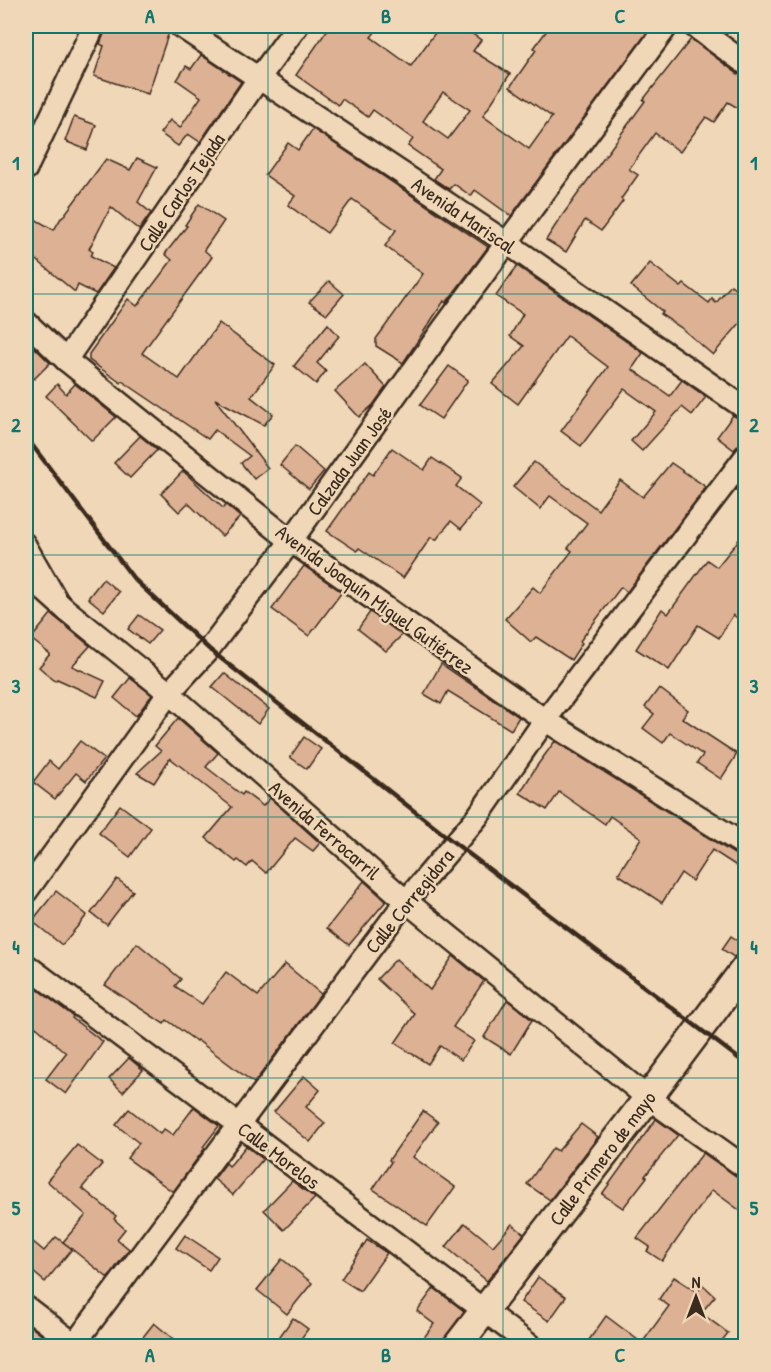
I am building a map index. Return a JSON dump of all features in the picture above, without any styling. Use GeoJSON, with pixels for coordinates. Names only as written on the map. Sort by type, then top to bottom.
{"type":"FeatureCollection","features":[{"type":"Feature","properties":{"kind":"street"},"geometry":{"type":"LineString","coordinates":[[26,169],[94,26]]}},
{"type":"Feature","properties":{"kind":"street","name":"Avenida Mariscal"},"geometry":{"type":"LineString","coordinates":[[180,26],[507,243],[746,409]]}},
{"type":"Feature","properties":{"kind":"street","name":"Calle Carlos Tejada"},"geometry":{"type":"LineString","coordinates":[[66,360],[297,26]]}},
{"type":"Feature","properties":{"kind":"street","name":"Calzada Juan José"},"geometry":{"type":"LineString","coordinates":[[26,892],[169,693],[209,650],[291,541],[668,26]]}},
{"type":"Feature","properties":{"kind":"street"},"geometry":{"type":"LineString","coordinates":[[694,26],[746,64]]}},
{"type":"Feature","properties":{"kind":"street","name":"Avenida Joaquín Miguel Gutiérrez"},"geometry":{"type":"LineString","coordinates":[[26,322],[66,360],[291,541],[545,720],[746,846]]}},
{"type":"Feature","properties":{"kind":"street","name":"Calle Corregidora"},"geometry":{"type":"LineString","coordinates":[[75,1346],[406,901],[478,816],[545,720],[746,456]]}},
{"type":"Feature","properties":{"kind":"street"},"geometry":{"type":"LineString","coordinates":[[26,542],[65,609]]}},
{"type":"Feature","properties":{"kind":"street","name":"Avenida Ferrocarril"},"geometry":{"type":"LineString","coordinates":[[26,574],[65,609],[169,693],[406,901],[648,1098],[746,1168]]}},
{"type":"Feature","properties":{"kind":"street","name":"Calle Morelos"},"geometry":{"type":"LineString","coordinates":[[26,965],[531,1347]]}},
{"type":"Feature","properties":{"kind":"street","name":"Calle Primero de mayo"},"geometry":{"type":"LineString","coordinates":[[457,1347],[746,967]]}},
{"type":"Feature","properties":{"kind":"street"},"geometry":{"type":"LineString","coordinates":[[26,1307],[75,1346]]}},
{"type":"Feature","properties":{"kind":"building"},"geometry":{"type":"Polygon","coordinates":[[[107,26],[167,26],[169,32],[148,94],[94,76],[104,46],[100,44],[107,26]]]}},
{"type":"Feature","properties":{"kind":"building"},"geometry":{"type":"Polygon","coordinates":[[[330,26],[380,26],[371,37],[411,66],[440,26],[461,26],[481,40],[473,51],[510,74],[483,116],[529,149],[552,117],[510,87],[550,26],[652,26],[511,216],[475,190],[471,196],[454,184],[449,189],[434,179],[441,169],[408,146],[413,139],[373,110],[368,117],[342,99],[338,105],[296,75],[330,26]],[[443,92],[423,121],[448,139],[470,110],[443,92]]]}},
{"type":"Feature","properties":{"kind":"building"},"geometry":{"type":"Polygon","coordinates":[[[691,39],[738,74],[746,77],[746,113],[728,102],[714,122],[706,117],[680,152],[655,133],[629,169],[638,175],[621,199],[623,201],[601,231],[585,220],[566,252],[546,240],[645,101],[643,100],[691,39]]]}},
{"type":"Feature","properties":{"kind":"building"},"geometry":{"type":"Polygon","coordinates":[[[201,55],[241,82],[200,142],[188,134],[178,146],[160,133],[170,120],[180,128],[201,97],[177,80],[186,66],[191,69],[201,55]]]}},
{"type":"Feature","properties":{"kind":"building"},"geometry":{"type":"Polygon","coordinates":[[[74,117],[96,125],[87,150],[65,141],[74,117]]]}},
{"type":"Feature","properties":{"kind":"building"},"geometry":{"type":"Polygon","coordinates":[[[313,129],[488,247],[446,303],[444,301],[403,363],[376,346],[376,339],[423,274],[385,246],[396,230],[352,199],[327,233],[288,205],[295,196],[265,175],[288,143],[298,150],[313,129]]]}},
{"type":"Feature","properties":{"kind":"building"},"geometry":{"type":"Polygon","coordinates":[[[137,158],[157,167],[138,202],[151,213],[139,230],[111,207],[89,249],[93,252],[91,256],[114,268],[96,294],[78,285],[75,292],[26,251],[26,214],[54,230],[106,159],[130,170],[137,158]]]}},
{"type":"Feature","properties":{"kind":"building"},"geometry":{"type":"Polygon","coordinates":[[[199,204],[224,221],[204,250],[212,257],[142,353],[179,379],[219,323],[275,365],[251,397],[273,414],[264,425],[215,399],[268,468],[254,479],[241,463],[250,456],[215,430],[208,439],[89,360],[89,354],[128,299],[137,306],[172,260],[165,254],[187,226],[185,225],[199,204]]]}},
{"type":"Feature","properties":{"kind":"building"},"geometry":{"type":"Polygon","coordinates":[[[650,263],[681,287],[684,284],[709,303],[712,299],[716,303],[731,285],[746,297],[746,316],[713,355],[680,327],[660,314],[663,312],[631,286],[650,263]]]}},
{"type":"Feature","properties":{"kind":"building"},"geometry":{"type":"Polygon","coordinates":[[[517,266],[643,353],[632,369],[670,396],[682,380],[706,397],[692,415],[682,407],[642,451],[631,441],[656,412],[624,389],[581,446],[561,431],[608,367],[567,336],[518,404],[492,384],[524,346],[510,336],[523,314],[496,296],[517,266]]]}},
{"type":"Feature","properties":{"kind":"building"},"geometry":{"type":"Polygon","coordinates":[[[329,281],[344,294],[327,314],[309,302],[329,281]]]}},
{"type":"Feature","properties":{"kind":"building"},"geometry":{"type":"Polygon","coordinates":[[[328,324],[339,336],[317,363],[326,371],[316,384],[294,366],[328,324]]]}},
{"type":"Feature","properties":{"kind":"building"},"geometry":{"type":"Polygon","coordinates":[[[26,339],[50,363],[34,379],[26,371],[26,339]]]}},
{"type":"Feature","properties":{"kind":"building"},"geometry":{"type":"Polygon","coordinates":[[[365,364],[386,387],[373,405],[359,417],[335,391],[365,364]]]}},
{"type":"Feature","properties":{"kind":"building"},"geometry":{"type":"Polygon","coordinates":[[[449,366],[468,380],[441,419],[420,405],[449,366]]]}},
{"type":"Feature","properties":{"kind":"building"},"geometry":{"type":"Polygon","coordinates":[[[57,384],[66,394],[75,384],[116,417],[92,441],[46,396],[57,384]]]}},
{"type":"Feature","properties":{"kind":"building"},"geometry":{"type":"Polygon","coordinates":[[[733,415],[746,422],[746,436],[734,450],[717,437],[733,415]]]}},
{"type":"Feature","properties":{"kind":"building"},"geometry":{"type":"Polygon","coordinates":[[[140,436],[157,450],[130,478],[114,463],[140,436]]]}},
{"type":"Feature","properties":{"kind":"building"},"geometry":{"type":"Polygon","coordinates":[[[295,446],[324,471],[309,489],[280,465],[295,446]]]}},
{"type":"Feature","properties":{"kind":"building"},"geometry":{"type":"Polygon","coordinates":[[[392,448],[424,470],[432,458],[462,478],[456,486],[480,505],[461,529],[451,521],[436,540],[431,537],[403,578],[359,548],[357,551],[327,531],[369,472],[373,475],[392,448]]]}},
{"type":"Feature","properties":{"kind":"building"},"geometry":{"type":"Polygon","coordinates":[[[534,462],[598,510],[620,480],[643,497],[671,463],[706,487],[627,592],[621,587],[580,641],[582,643],[571,660],[536,637],[531,642],[505,619],[533,587],[540,593],[572,551],[568,548],[587,523],[550,496],[540,509],[513,487],[534,462]]]}},
{"type":"Feature","properties":{"kind":"building"},"geometry":{"type":"Polygon","coordinates":[[[183,471],[223,508],[226,505],[240,517],[222,536],[188,503],[179,512],[161,494],[183,471]]]}},
{"type":"Feature","properties":{"kind":"building"},"geometry":{"type":"Polygon","coordinates":[[[746,531],[746,624],[733,615],[719,638],[698,625],[669,670],[636,649],[662,609],[668,614],[707,560],[717,567],[746,531]]]}},
{"type":"Feature","properties":{"kind":"building"},"geometry":{"type":"Polygon","coordinates":[[[304,566],[342,592],[309,636],[272,609],[304,566]]]}},
{"type":"Feature","properties":{"kind":"building"},"geometry":{"type":"Polygon","coordinates":[[[103,579],[119,592],[104,611],[88,598],[103,579]]]}},
{"type":"Feature","properties":{"kind":"building"},"geometry":{"type":"Polygon","coordinates":[[[370,612],[402,635],[386,651],[358,629],[370,612]]]}},
{"type":"Feature","properties":{"kind":"building"},"geometry":{"type":"Polygon","coordinates":[[[51,614],[90,646],[72,666],[105,681],[97,697],[57,679],[55,681],[39,667],[50,654],[31,639],[51,614]]]}},
{"type":"Feature","properties":{"kind":"building"},"geometry":{"type":"Polygon","coordinates":[[[139,615],[160,630],[148,644],[128,629],[139,615]]]}},
{"type":"Feature","properties":{"kind":"building"},"geometry":{"type":"Polygon","coordinates":[[[441,664],[519,717],[511,730],[448,691],[441,704],[424,694],[441,664]]]}},
{"type":"Feature","properties":{"kind":"building"},"geometry":{"type":"Polygon","coordinates":[[[224,673],[269,709],[258,724],[212,687],[224,673]]]}},
{"type":"Feature","properties":{"kind":"building"},"geometry":{"type":"Polygon","coordinates":[[[130,678],[152,695],[136,716],[114,698],[130,678]]]}},
{"type":"Feature","properties":{"kind":"building"},"geometry":{"type":"Polygon","coordinates":[[[659,688],[688,710],[682,718],[737,754],[721,779],[697,763],[703,755],[670,733],[663,743],[643,728],[654,714],[645,707],[659,688]]]}},
{"type":"Feature","properties":{"kind":"building"},"geometry":{"type":"Polygon","coordinates":[[[178,718],[218,753],[206,767],[242,795],[244,792],[263,806],[270,798],[320,843],[313,851],[295,838],[266,873],[252,861],[247,867],[238,860],[236,862],[206,838],[232,807],[170,758],[154,783],[137,773],[161,751],[155,746],[178,718]]]}},
{"type":"Feature","properties":{"kind":"building"},"geometry":{"type":"Polygon","coordinates":[[[304,737],[321,749],[307,769],[290,757],[304,737]]]}},
{"type":"Feature","properties":{"kind":"building"},"geometry":{"type":"Polygon","coordinates":[[[80,741],[104,759],[86,781],[76,773],[55,799],[33,782],[49,761],[58,769],[80,741]]]}},
{"type":"Feature","properties":{"kind":"building"},"geometry":{"type":"Polygon","coordinates":[[[555,741],[739,857],[746,859],[746,872],[712,850],[692,881],[681,873],[662,903],[618,874],[641,838],[610,816],[605,824],[559,792],[547,810],[520,793],[555,741]]]}},
{"type":"Feature","properties":{"kind":"building"},"geometry":{"type":"Polygon","coordinates":[[[120,805],[151,828],[130,857],[99,833],[120,805]]]}},
{"type":"Feature","properties":{"kind":"building"},"geometry":{"type":"Polygon","coordinates":[[[117,879],[133,891],[107,925],[91,913],[117,879]]]}},
{"type":"Feature","properties":{"kind":"building"},"geometry":{"type":"Polygon","coordinates":[[[364,881],[386,901],[349,945],[327,928],[364,881]]]}},
{"type":"Feature","properties":{"kind":"building"},"geometry":{"type":"Polygon","coordinates":[[[56,891],[87,915],[62,945],[32,921],[56,891]]]}},
{"type":"Feature","properties":{"kind":"building"},"geometry":{"type":"Polygon","coordinates":[[[731,936],[746,946],[746,952],[734,957],[722,949],[731,936]]]}},
{"type":"Feature","properties":{"kind":"building"},"geometry":{"type":"Polygon","coordinates":[[[137,943],[181,979],[175,986],[202,1004],[226,972],[258,996],[285,964],[321,994],[254,1083],[167,1020],[164,1024],[105,985],[137,943]]]}},
{"type":"Feature","properties":{"kind":"building"},"geometry":{"type":"Polygon","coordinates":[[[453,956],[484,981],[453,1027],[474,1041],[461,1060],[440,1046],[428,1064],[395,1043],[415,1014],[377,979],[396,959],[430,990],[453,956]]]}},
{"type":"Feature","properties":{"kind":"building"},"geometry":{"type":"Polygon","coordinates":[[[26,981],[103,1042],[66,1094],[46,1079],[66,1053],[36,1027],[26,1042],[26,981]]]}},
{"type":"Feature","properties":{"kind":"building"},"geometry":{"type":"Polygon","coordinates":[[[507,1000],[532,1020],[511,1054],[484,1037],[507,1000]]]}},
{"type":"Feature","properties":{"kind":"building"},"geometry":{"type":"Polygon","coordinates":[[[129,1058],[143,1070],[123,1092],[109,1079],[129,1058]]]}},
{"type":"Feature","properties":{"kind":"building"},"geometry":{"type":"Polygon","coordinates":[[[304,1076],[320,1090],[306,1107],[325,1123],[310,1142],[274,1112],[304,1076]]]}},
{"type":"Feature","properties":{"kind":"building"},"geometry":{"type":"Polygon","coordinates":[[[194,1107],[219,1126],[173,1192],[127,1158],[139,1143],[116,1125],[129,1109],[160,1134],[164,1129],[173,1135],[194,1107]]]}},
{"type":"Feature","properties":{"kind":"building"},"geometry":{"type":"Polygon","coordinates":[[[423,1111],[438,1122],[413,1157],[455,1187],[427,1226],[373,1189],[391,1162],[389,1160],[423,1111]]]}},
{"type":"Feature","properties":{"kind":"building"},"geometry":{"type":"Polygon","coordinates":[[[656,1119],[678,1135],[623,1208],[602,1194],[656,1119]]]}},
{"type":"Feature","properties":{"kind":"building"},"geometry":{"type":"Polygon","coordinates":[[[581,1124],[598,1137],[550,1200],[527,1184],[553,1148],[558,1151],[581,1124]]]}},
{"type":"Feature","properties":{"kind":"building"},"geometry":{"type":"Polygon","coordinates":[[[77,1145],[102,1164],[82,1188],[116,1216],[114,1219],[125,1229],[117,1239],[129,1249],[108,1278],[63,1242],[86,1215],[47,1181],[77,1145]]]}},
{"type":"Feature","properties":{"kind":"building"},"geometry":{"type":"Polygon","coordinates":[[[246,1146],[263,1159],[233,1195],[214,1179],[226,1163],[229,1166],[246,1146]]]}},
{"type":"Feature","properties":{"kind":"building"},"geometry":{"type":"Polygon","coordinates":[[[703,1153],[746,1181],[746,1215],[712,1190],[662,1261],[647,1251],[650,1247],[637,1238],[703,1153]]]}},
{"type":"Feature","properties":{"kind":"building"},"geometry":{"type":"Polygon","coordinates":[[[292,1181],[315,1198],[284,1230],[264,1210],[292,1181]]]}},
{"type":"Feature","properties":{"kind":"building"},"geometry":{"type":"Polygon","coordinates":[[[465,1223],[493,1246],[512,1224],[524,1234],[487,1281],[446,1247],[465,1223]]]}},
{"type":"Feature","properties":{"kind":"building"},"geometry":{"type":"Polygon","coordinates":[[[185,1235],[218,1257],[209,1270],[176,1248],[185,1235]]]}},
{"type":"Feature","properties":{"kind":"building"},"geometry":{"type":"Polygon","coordinates":[[[26,1236],[44,1251],[56,1237],[72,1249],[45,1282],[26,1266],[26,1236]]]}},
{"type":"Feature","properties":{"kind":"building"},"geometry":{"type":"Polygon","coordinates":[[[367,1240],[387,1253],[360,1291],[341,1279],[367,1240]]]}},
{"type":"Feature","properties":{"kind":"building"},"geometry":{"type":"Polygon","coordinates":[[[282,1259],[312,1283],[287,1314],[257,1290],[282,1259]]]}},
{"type":"Feature","properties":{"kind":"building"},"geometry":{"type":"Polygon","coordinates":[[[538,1277],[566,1297],[549,1321],[521,1302],[538,1277]]]}},
{"type":"Feature","properties":{"kind":"building"},"geometry":{"type":"Polygon","coordinates":[[[674,1277],[697,1292],[703,1285],[715,1296],[701,1313],[728,1333],[717,1347],[584,1347],[606,1316],[642,1343],[669,1306],[659,1299],[674,1277]]]}},
{"type":"Feature","properties":{"kind":"building"},"geometry":{"type":"Polygon","coordinates":[[[434,1288],[464,1311],[439,1347],[417,1347],[434,1324],[417,1311],[434,1288]]]}},
{"type":"Feature","properties":{"kind":"building"},"geometry":{"type":"Polygon","coordinates":[[[293,1318],[308,1329],[295,1347],[272,1347],[293,1318]]]}},
{"type":"Feature","properties":{"kind":"building"},"geometry":{"type":"Polygon","coordinates":[[[26,1323],[57,1347],[26,1347],[26,1323]]]}},
{"type":"Feature","properties":{"kind":"building"},"geometry":{"type":"Polygon","coordinates":[[[154,1323],[183,1347],[135,1347],[154,1323]]]}},
{"type":"Feature","properties":{"kind":"railway"},"geometry":{"type":"LineString","coordinates":[[26,437],[134,579],[209,649],[456,844],[746,1064]]}}]}
